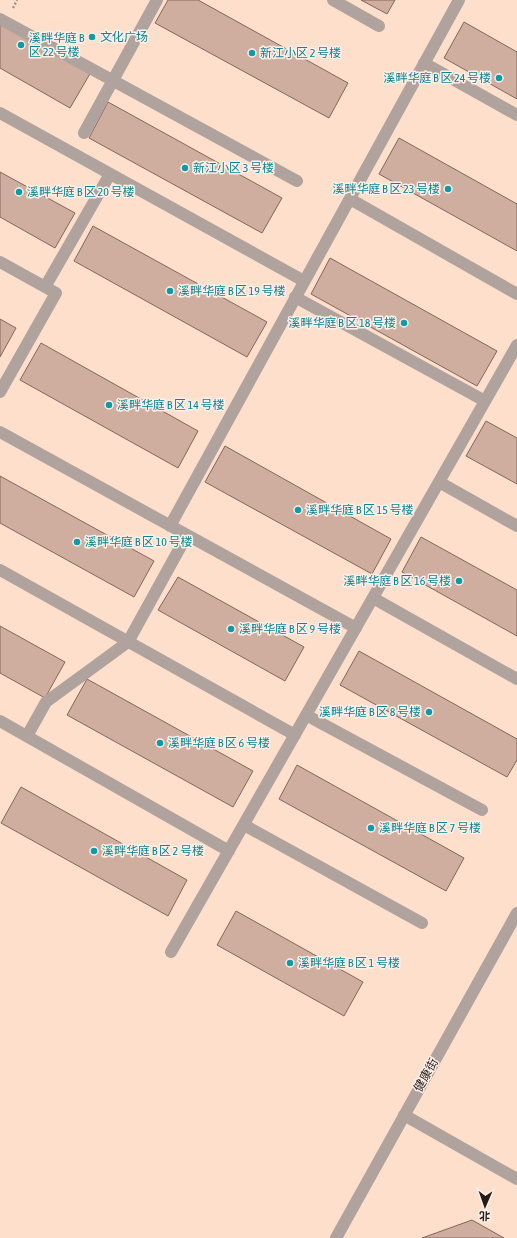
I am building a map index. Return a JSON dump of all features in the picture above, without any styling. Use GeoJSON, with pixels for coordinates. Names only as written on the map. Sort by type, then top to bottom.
{"type":"FeatureCollection","features":[{"type":"Feature","properties":{"kind":"street"},"geometry":{"type":"LineString","coordinates":[[84,133],[157,0]]}},
{"type":"Feature","properties":{"kind":"street"},"geometry":{"type":"LineString","coordinates":[[333,0],[379,26]]}},
{"type":"Feature","properties":{"kind":"street"},"geometry":{"type":"LineString","coordinates":[[170,526],[459,0]]}},
{"type":"Feature","properties":{"kind":"street"},"geometry":{"type":"LineString","coordinates":[[0,19],[297,181]]}},
{"type":"Feature","properties":{"kind":"street"},"geometry":{"type":"LineString","coordinates":[[424,63],[517,115]]}},
{"type":"Feature","properties":{"kind":"street"},"geometry":{"type":"LineString","coordinates":[[0,113],[304,281]]}},
{"type":"Feature","properties":{"kind":"street"},"geometry":{"type":"LineString","coordinates":[[45,287],[110,174]]}},
{"type":"Feature","properties":{"kind":"street"},"geometry":{"type":"LineString","coordinates":[[350,199],[517,294]]}},
{"type":"Feature","properties":{"kind":"street"},"geometry":{"type":"LineString","coordinates":[[0,262],[56,293],[0,392]]}},
{"type":"Feature","properties":{"kind":"street"},"geometry":{"type":"LineString","coordinates":[[295,298],[485,401]]}},
{"type":"Feature","properties":{"kind":"street"},"geometry":{"type":"LineString","coordinates":[[171,952],[517,345]]}},
{"type":"Feature","properties":{"kind":"street"},"geometry":{"type":"LineString","coordinates":[[0,432],[356,628]]}},
{"type":"Feature","properties":{"kind":"street"},"geometry":{"type":"LineString","coordinates":[[439,482],[517,526]]}},
{"type":"Feature","properties":{"kind":"street"},"geometry":{"type":"LineString","coordinates":[[27,736],[46,702],[128,642],[187,535]]}},
{"type":"Feature","properties":{"kind":"street"},"geometry":{"type":"LineString","coordinates":[[0,570],[295,735]]}},
{"type":"Feature","properties":{"kind":"street"},"geometry":{"type":"LineString","coordinates":[[373,598],[517,679]]}},
{"type":"Feature","properties":{"kind":"street"},"geometry":{"type":"LineString","coordinates":[[306,715],[482,810]]}},
{"type":"Feature","properties":{"kind":"street"},"geometry":{"type":"LineString","coordinates":[[0,721],[229,850]]}},
{"type":"Feature","properties":{"kind":"street"},"geometry":{"type":"LineString","coordinates":[[244,825],[422,923]]}},
{"type":"Feature","properties":{"kind":"street","name":"健康街"},"geometry":{"type":"LineString","coordinates":[[336,1238],[517,913]]}},
{"type":"Feature","properties":{"kind":"street"},"geometry":{"type":"LineString","coordinates":[[404,1116],[517,1179]]}},
{"type":"Feature","properties":{"kind":"building","name":"新江小区 2 号楼"},"geometry":{"type":"Polygon","coordinates":[[[168,0],[198,0],[348,83],[329,118],[155,23],[168,0]]]}},
{"type":"Feature","properties":{"kind":"building"},"geometry":{"type":"Polygon","coordinates":[[[361,0],[395,0],[387,14],[361,0]]]}},
{"type":"Feature","properties":{"kind":"building","name":"溪畔华庭 B 区 22 号楼"},"geometry":{"type":"Polygon","coordinates":[[[0,21],[91,72],[70,108],[0,68],[0,21]]]}},
{"type":"Feature","properties":{"kind":"building","name":"溪畔华庭 B 区 24 号楼"},"geometry":{"type":"Polygon","coordinates":[[[464,22],[517,52],[517,99],[444,58],[464,22]]]}},
{"type":"Feature","properties":{"kind":"building","name":"新江小区 3 号楼"},"geometry":{"type":"Polygon","coordinates":[[[108,102],[282,198],[262,233],[89,138],[108,102]]]}},
{"type":"Feature","properties":{"kind":"building","name":"溪畔华庭 B 区 23 号楼"},"geometry":{"type":"Polygon","coordinates":[[[399,138],[517,204],[517,251],[379,174],[399,138]]]}},
{"type":"Feature","properties":{"kind":"building","name":"溪畔华庭 B 区 20 号楼"},"geometry":{"type":"Polygon","coordinates":[[[0,172],[75,213],[55,248],[0,217],[0,172]]]}},
{"type":"Feature","properties":{"kind":"building","name":"溪畔华庭 B 区 19 号楼"},"geometry":{"type":"Polygon","coordinates":[[[93,226],[267,322],[247,357],[74,261],[93,226]]]}},
{"type":"Feature","properties":{"kind":"building","name":"溪畔华庭 B 区 18 号楼"},"geometry":{"type":"Polygon","coordinates":[[[330,258],[497,351],[477,386],[311,294],[330,258]]]}},
{"type":"Feature","properties":{"kind":"building"},"geometry":{"type":"Polygon","coordinates":[[[0,319],[16,328],[0,357],[0,319]]]}},
{"type":"Feature","properties":{"kind":"building","name":"溪畔华庭 B 区 14 号楼"},"geometry":{"type":"Polygon","coordinates":[[[41,343],[198,431],[178,468],[20,380],[41,343]]]}},
{"type":"Feature","properties":{"kind":"building"},"geometry":{"type":"Polygon","coordinates":[[[486,421],[517,438],[517,484],[466,456],[486,421]]]}},
{"type":"Feature","properties":{"kind":"building","name":"溪畔华庭 B 区 15 号楼"},"geometry":{"type":"Polygon","coordinates":[[[225,446],[391,539],[372,574],[205,482],[225,446]]]}},
{"type":"Feature","properties":{"kind":"building","name":"溪畔华庭 B 区 10 号楼"},"geometry":{"type":"Polygon","coordinates":[[[0,476],[154,561],[134,597],[0,523],[0,476]]]}},
{"type":"Feature","properties":{"kind":"building","name":"溪畔华庭 B 区 16 号楼"},"geometry":{"type":"Polygon","coordinates":[[[421,537],[517,590],[517,636],[402,572],[421,537]]]}},
{"type":"Feature","properties":{"kind":"building","name":"溪畔华庭 B 区 9 号楼"},"geometry":{"type":"Polygon","coordinates":[[[178,577],[304,647],[285,681],[158,610],[178,577]]]}},
{"type":"Feature","properties":{"kind":"building"},"geometry":{"type":"Polygon","coordinates":[[[0,626],[65,662],[45,698],[0,673],[0,626]]]}},
{"type":"Feature","properties":{"kind":"building","name":"溪畔华庭 B 区 8 号楼"},"geometry":{"type":"Polygon","coordinates":[[[359,651],[517,739],[517,760],[507,777],[340,685],[359,651]]]}},
{"type":"Feature","properties":{"kind":"building","name":"溪畔华庭 B 区 6 号楼"},"geometry":{"type":"Polygon","coordinates":[[[87,679],[253,771],[233,807],[67,715],[87,679]]]}},
{"type":"Feature","properties":{"kind":"building","name":"溪畔华庭 B 区 7 号楼"},"geometry":{"type":"Polygon","coordinates":[[[297,765],[464,858],[446,891],[279,799],[297,765]]]}},
{"type":"Feature","properties":{"kind":"building","name":"溪畔华庭 B 区 2 号楼"},"geometry":{"type":"Polygon","coordinates":[[[21,787],[187,880],[168,916],[1,823],[21,787]]]}},
{"type":"Feature","properties":{"kind":"building","name":"溪畔华庭 B 区 1 号楼"},"geometry":{"type":"Polygon","coordinates":[[[236,911],[363,982],[344,1016],[217,945],[236,911]]]}},
{"type":"Feature","properties":{"kind":"building"},"geometry":{"type":"Polygon","coordinates":[[[472,1220],[504,1238],[422,1238],[472,1220]]]}},
{"type":"Feature","properties":{"kind":"place","name":"文化广场"},"geometry":{"type":"Point","coordinates":[92,37]}},
{"type":"Feature","properties":{"kind":"place","name":"溪畔华庭 B 区 22 号楼"},"geometry":{"type":"Point","coordinates":[21,45]}},
{"type":"Feature","properties":{"kind":"place","name":"新江小区 2 号楼"},"geometry":{"type":"Point","coordinates":[252,53]}},
{"type":"Feature","properties":{"kind":"place","name":"溪畔华庭 B 区 24 号楼"},"geometry":{"type":"Point","coordinates":[499,78]}},
{"type":"Feature","properties":{"kind":"place","name":"新江小区 3 号楼"},"geometry":{"type":"Point","coordinates":[185,168]}},
{"type":"Feature","properties":{"kind":"place","name":"溪畔华庭 B 区 23 号楼"},"geometry":{"type":"Point","coordinates":[448,189]}},
{"type":"Feature","properties":{"kind":"place","name":"溪畔华庭 B 区 20 号楼"},"geometry":{"type":"Point","coordinates":[19,192]}},
{"type":"Feature","properties":{"kind":"place","name":"溪畔华庭 B 区 19 号楼"},"geometry":{"type":"Point","coordinates":[170,291]}},
{"type":"Feature","properties":{"kind":"place","name":"溪畔华庭 B 区 18 号楼"},"geometry":{"type":"Point","coordinates":[404,323]}},
{"type":"Feature","properties":{"kind":"place","name":"溪畔华庭 B 区 14 号楼"},"geometry":{"type":"Point","coordinates":[109,405]}},
{"type":"Feature","properties":{"kind":"place","name":"溪畔华庭 B 区 15 号楼"},"geometry":{"type":"Point","coordinates":[298,510]}},
{"type":"Feature","properties":{"kind":"place","name":"溪畔华庭 B 区 10 号楼"},"geometry":{"type":"Point","coordinates":[77,542]}},
{"type":"Feature","properties":{"kind":"place","name":"溪畔华庭 B 区 16 号楼"},"geometry":{"type":"Point","coordinates":[459,581]}},
{"type":"Feature","properties":{"kind":"place","name":"溪畔华庭 B 区 9 号楼"},"geometry":{"type":"Point","coordinates":[231,629]}},
{"type":"Feature","properties":{"kind":"place","name":"溪畔华庭 B 区 8 号楼"},"geometry":{"type":"Point","coordinates":[429,712]}},
{"type":"Feature","properties":{"kind":"place","name":"溪畔华庭 B 区 6 号楼"},"geometry":{"type":"Point","coordinates":[160,743]}},
{"type":"Feature","properties":{"kind":"place","name":"溪畔华庭 B 区 7 号楼"},"geometry":{"type":"Point","coordinates":[371,828]}},
{"type":"Feature","properties":{"kind":"place","name":"溪畔华庭 B 区 2 号楼"},"geometry":{"type":"Point","coordinates":[94,851]}},
{"type":"Feature","properties":{"kind":"place","name":"溪畔华庭 B 区 1 号楼"},"geometry":{"type":"Point","coordinates":[290,963]}}]}
